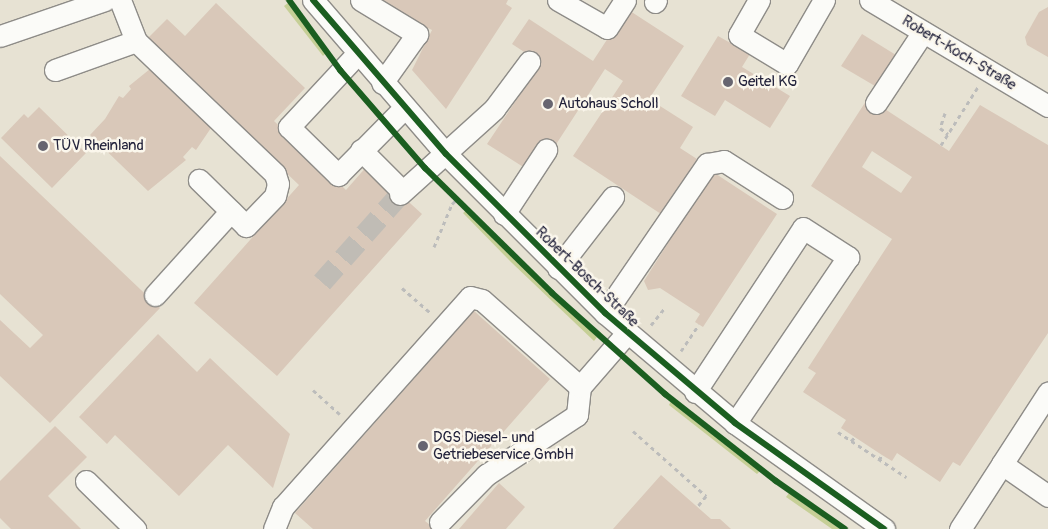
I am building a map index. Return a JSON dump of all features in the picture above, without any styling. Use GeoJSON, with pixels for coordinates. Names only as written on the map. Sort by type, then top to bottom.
{"type":"FeatureCollection","features":[{"type":"Feature","properties":{"kind":"street"},"geometry":{"type":"LineString","coordinates":[[0,36],[105,0]]}},
{"type":"Feature","properties":{"kind":"street"},"geometry":{"type":"LineString","coordinates":[[120,0],[136,40],[275,174],[278,184],[275,196],[246,226],[198,180]]}},
{"type":"Feature","properties":{"kind":"street","name":"Robert-Bosch-Straße"},"geometry":{"type":"LineString","coordinates":[[313,0],[382,83],[446,154],[605,313],[637,331],[695,392],[735,423],[884,529]]}},
{"type":"Feature","properties":{"kind":"street"},"geometry":{"type":"LineString","coordinates":[[361,0],[417,34],[382,83]]}},
{"type":"Feature","properties":{"kind":"street"},"geometry":{"type":"LineString","coordinates":[[558,0],[607,28],[625,0]]}},
{"type":"Feature","properties":{"kind":"street"},"geometry":{"type":"LineString","coordinates":[[759,0],[739,35],[787,64],[824,0]]}},
{"type":"Feature","properties":{"kind":"street","name":"Robert-Koch-Straße"},"geometry":{"type":"LineString","coordinates":[[870,0],[1048,106]]}},
{"type":"Feature","properties":{"kind":"street"},"geometry":{"type":"LineString","coordinates":[[876,103],[923,32]]}},
{"type":"Feature","properties":{"kind":"street"},"geometry":{"type":"LineString","coordinates":[[55,70],[136,40]]}},
{"type":"Feature","properties":{"kind":"street"},"geometry":{"type":"LineString","coordinates":[[357,54],[289,127],[338,175],[404,108]]}},
{"type":"Feature","properties":{"kind":"street"},"geometry":{"type":"LineString","coordinates":[[361,150],[401,193],[425,168],[446,154],[494,109],[529,62]]}},
{"type":"Feature","properties":{"kind":"street"},"geometry":{"type":"LineString","coordinates":[[504,214],[546,150]]}},
{"type":"Feature","properties":{"kind":"street"},"geometry":{"type":"LineString","coordinates":[[605,313],[707,164],[724,161],[782,198]]}},
{"type":"Feature","properties":{"kind":"street"},"geometry":{"type":"LineString","coordinates":[[558,268],[613,197]]}},
{"type":"Feature","properties":{"kind":"street"},"geometry":{"type":"LineString","coordinates":[[155,295],[231,211]]}},
{"type":"Feature","properties":{"kind":"street"},"geometry":{"type":"LineString","coordinates":[[695,392],[804,228],[848,257],[735,423]]}},
{"type":"Feature","properties":{"kind":"street"},"geometry":{"type":"LineString","coordinates":[[275,529],[283,507],[464,301],[475,297],[482,300],[580,387]]}},
{"type":"Feature","properties":{"kind":"street"},"geometry":{"type":"LineString","coordinates":[[440,522],[486,475],[577,416],[580,387],[637,331]]}},
{"type":"Feature","properties":{"kind":"street"},"geometry":{"type":"LineString","coordinates":[[960,529],[1048,393]]}},
{"type":"Feature","properties":{"kind":"street"},"geometry":{"type":"LineString","coordinates":[[1002,464],[1048,496]]}},
{"type":"Feature","properties":{"kind":"street"},"geometry":{"type":"LineString","coordinates":[[86,481],[135,529]]}},
{"type":"Feature","properties":{"kind":"path"},"geometry":{"type":"LineString","coordinates":[[941,145],[980,84]]}},
{"type":"Feature","properties":{"kind":"path"},"geometry":{"type":"LineString","coordinates":[[945,113],[940,128],[948,134]]}},
{"type":"Feature","properties":{"kind":"path"},"geometry":{"type":"LineString","coordinates":[[452,192],[465,204]]}},
{"type":"Feature","properties":{"kind":"path"},"geometry":{"type":"LineString","coordinates":[[434,248],[452,204],[458,198]]}},
{"type":"Feature","properties":{"kind":"path"},"geometry":{"type":"LineString","coordinates":[[402,288],[444,324]]}},
{"type":"Feature","properties":{"kind":"path"},"geometry":{"type":"LineString","coordinates":[[637,331],[664,309]]}},
{"type":"Feature","properties":{"kind":"path"},"geometry":{"type":"LineString","coordinates":[[678,356],[699,324]]}},
{"type":"Feature","properties":{"kind":"path"},"geometry":{"type":"LineString","coordinates":[[312,390],[354,426]]}},
{"type":"Feature","properties":{"kind":"path"},"geometry":{"type":"LineString","coordinates":[[633,431],[706,496],[697,506]]}},
{"type":"Feature","properties":{"kind":"path"},"geometry":{"type":"LineString","coordinates":[[838,432],[906,477]]}},
{"type":"Feature","properties":{"kind":"path"},"geometry":{"type":"LineString","coordinates":[[852,441],[854,437]]}},
{"type":"Feature","properties":{"kind":"path"},"geometry":{"type":"LineString","coordinates":[[879,460],[882,455]]}},
{"type":"Feature","properties":{"kind":"green space"},"geometry":{"type":"Polygon","coordinates":[[[288,3],[327,52],[323,56],[284,6],[288,3]]]}},
{"type":"Feature","properties":{"kind":"green space"},"geometry":{"type":"Polygon","coordinates":[[[467,210],[597,337],[594,341],[511,262],[463,213],[467,210]]]}},
{"type":"Feature","properties":{"kind":"green space"},"geometry":{"type":"Polygon","coordinates":[[[671,401],[760,471],[757,474],[669,405],[671,401]]]}},
{"type":"Feature","properties":{"kind":"green space"},"geometry":{"type":"Polygon","coordinates":[[[789,493],[840,529],[832,529],[786,497],[789,493]]]}},
{"type":"Feature","properties":{"kind":"building"},"geometry":{"type":"Polygon","coordinates":[[[372,0],[508,0],[506,4],[512,8],[446,109],[412,70],[432,30],[372,0]]]}},
{"type":"Feature","properties":{"kind":"building"},"geometry":{"type":"Polygon","coordinates":[[[216,3],[305,88],[274,121],[346,190],[368,165],[422,214],[277,376],[194,303],[299,185],[146,40],[167,19],[185,36],[216,3]]]}},
{"type":"Feature","properties":{"kind":"building"},"geometry":{"type":"Polygon","coordinates":[[[1048,7],[1048,57],[1027,45],[1025,37],[1039,12],[1048,7]]]}},
{"type":"Feature","properties":{"kind":"building"},"geometry":{"type":"Polygon","coordinates":[[[627,9],[684,46],[649,99],[693,127],[680,148],[697,159],[661,214],[573,156],[623,81],[605,69],[553,149],[528,170],[487,144],[541,63],[512,44],[529,19],[593,61],[627,9]]]}},
{"type":"Feature","properties":{"kind":"building"},"geometry":{"type":"Polygon","coordinates":[[[862,34],[896,55],[875,86],[841,66],[862,34]]]}},
{"type":"Feature","properties":{"kind":"building","name":"Geitel KG"},"geometry":{"type":"Polygon","coordinates":[[[718,36],[750,54],[742,67],[790,96],[770,128],[725,100],[715,116],[681,96],[718,36]]]}},
{"type":"Feature","properties":{"kind":"building"},"geometry":{"type":"Polygon","coordinates":[[[150,69],[211,128],[196,150],[192,147],[183,157],[186,160],[148,191],[90,135],[105,119],[119,96],[123,98],[131,89],[129,86],[150,69]]]}},
{"type":"Feature","properties":{"kind":"building"},"geometry":{"type":"Polygon","coordinates":[[[868,98],[949,151],[980,105],[1048,145],[1048,333],[960,466],[953,462],[940,482],[897,453],[892,461],[882,455],[841,428],[846,420],[803,392],[816,373],[808,368],[892,239],[811,186],[868,98]],[[872,151],[862,167],[901,193],[912,177],[872,151]]]}},
{"type":"Feature","properties":{"kind":"building","name":"TÜV Rheinland"},"geometry":{"type":"Polygon","coordinates":[[[39,107],[86,153],[52,188],[1,138],[24,114],[28,118],[39,107]]]}},
{"type":"Feature","properties":{"kind":"building"},"geometry":{"type":"Polygon","coordinates":[[[0,156],[160,308],[50,423],[0,376],[0,320],[30,348],[43,335],[0,294],[0,156]]]}},
{"type":"Feature","properties":{"kind":"building"},"geometry":{"type":"Polygon","coordinates":[[[713,172],[777,214],[703,327],[695,322],[700,314],[660,288],[648,290],[644,281],[713,172]]]}},
{"type":"Feature","properties":{"kind":"building","name":"DGS Diesel- und Getriebeservice GmbH"},"geometry":{"type":"Polygon","coordinates":[[[474,311],[550,379],[425,521],[435,529],[313,529],[295,513],[474,311]]]}},
{"type":"Feature","properties":{"kind":"building"},"geometry":{"type":"Polygon","coordinates":[[[158,334],[197,372],[210,358],[290,434],[273,488],[228,445],[179,496],[115,435],[107,444],[79,417],[158,334]]]}},
{"type":"Feature","properties":{"kind":"building"},"geometry":{"type":"Polygon","coordinates":[[[55,426],[87,457],[48,496],[81,529],[11,529],[0,518],[0,481],[55,426]]]}},
{"type":"Feature","properties":{"kind":"building"},"geometry":{"type":"Polygon","coordinates":[[[661,475],[711,519],[720,519],[731,529],[613,529],[661,475]]]}},
{"type":"Feature","properties":{"kind":"building","name":"DGS Diesel- und Getriebeservice GmbH"},"geometry":{"type":"Polygon","coordinates":[[[499,483],[525,507],[506,529],[459,529],[499,483]]]}},
{"type":"Feature","properties":{"kind":"tunnel"},"geometry":{"type":"LineString","coordinates":[[322,282],[400,194]]}},
{"type":"Feature","properties":{"kind":"cycle path"},"geometry":{"type":"LineString","coordinates":[[289,0],[340,70],[425,168],[552,293],[665,394],[776,481],[845,529]]}},
{"type":"Feature","properties":{"kind":"cycle path"},"geometry":{"type":"LineString","coordinates":[[313,0],[446,154],[605,313],[735,423],[884,529]]}},
{"type":"Feature","properties":{"kind":"place","name":"Geitel KG"},"geometry":{"type":"Point","coordinates":[728,82]}},
{"type":"Feature","properties":{"kind":"place","name":"Autohaus Scholl"},"geometry":{"type":"Point","coordinates":[548,104]}},
{"type":"Feature","properties":{"kind":"place","name":"TÜV Rheinland"},"geometry":{"type":"Point","coordinates":[43,146]}},
{"type":"Feature","properties":{"kind":"place","name":"DGS Diesel- und Getriebeservice GmbH"},"geometry":{"type":"Point","coordinates":[423,446]}}]}
